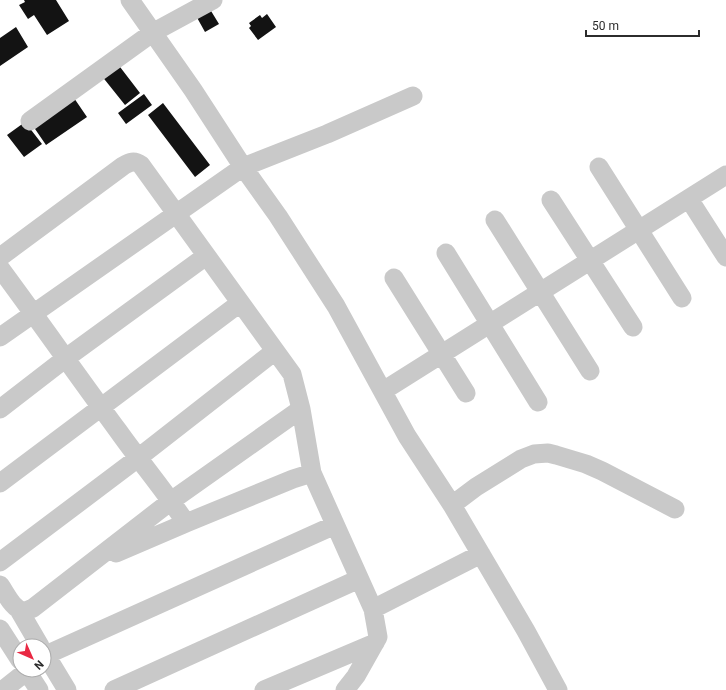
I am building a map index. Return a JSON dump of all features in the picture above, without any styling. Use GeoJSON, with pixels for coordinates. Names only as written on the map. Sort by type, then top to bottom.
{"type":"FeatureCollection","features":[{"type":"Feature","properties":{"kind":"street"},"geometry":{"type":"LineString","coordinates":[[130,0],[278,216],[336,306],[407,436],[452,505],[526,631],[558,690]]}},
{"type":"Feature","properties":{"kind":"street"},"geometry":{"type":"LineString","coordinates":[[30,121],[152,33],[213,0]]}},
{"type":"Feature","properties":{"kind":"street"},"geometry":{"type":"LineString","coordinates":[[0,337],[243,167],[327,134],[413,96]]}},
{"type":"Feature","properties":{"kind":"street"},"geometry":{"type":"LineString","coordinates":[[0,257],[123,166],[130,162],[136,162],[141,165],[292,374],[301,409],[312,473],[373,609],[378,637],[356,676],[345,690]]}},
{"type":"Feature","properties":{"kind":"street"},"geometry":{"type":"LineString","coordinates":[[599,167],[682,298]]}},
{"type":"Feature","properties":{"kind":"street"},"geometry":{"type":"LineString","coordinates":[[383,391],[726,175]]}},
{"type":"Feature","properties":{"kind":"street"},"geometry":{"type":"LineString","coordinates":[[689,198],[726,257]]}},
{"type":"Feature","properties":{"kind":"street"},"geometry":{"type":"LineString","coordinates":[[551,200],[633,327]]}},
{"type":"Feature","properties":{"kind":"street"},"geometry":{"type":"LineString","coordinates":[[495,220],[590,371]]}},
{"type":"Feature","properties":{"kind":"street"},"geometry":{"type":"LineString","coordinates":[[446,253],[538,402]]}},
{"type":"Feature","properties":{"kind":"street"},"geometry":{"type":"LineString","coordinates":[[0,409],[66,358],[206,256]]}},
{"type":"Feature","properties":{"kind":"street"},"geometry":{"type":"LineString","coordinates":[[0,268],[186,522]]}},
{"type":"Feature","properties":{"kind":"street"},"geometry":{"type":"LineString","coordinates":[[394,278],[466,393]]}},
{"type":"Feature","properties":{"kind":"street"},"geometry":{"type":"LineString","coordinates":[[0,483],[240,303]]}},
{"type":"Feature","properties":{"kind":"street"},"geometry":{"type":"LineString","coordinates":[[0,562],[276,351]]}},
{"type":"Feature","properties":{"kind":"street"},"geometry":{"type":"LineString","coordinates":[[19,610],[24,612],[33,608],[171,501],[301,409]]}},
{"type":"Feature","properties":{"kind":"street"},"geometry":{"type":"LineString","coordinates":[[452,505],[476,487],[521,459],[534,454],[548,453],[586,464],[602,471],[675,509]]}},
{"type":"Feature","properties":{"kind":"street"},"geometry":{"type":"LineString","coordinates":[[90,564],[186,522],[312,473]]}},
{"type":"Feature","properties":{"kind":"street"},"geometry":{"type":"LineString","coordinates":[[52,647],[335,525]]}},
{"type":"Feature","properties":{"kind":"street"},"geometry":{"type":"LineString","coordinates":[[373,609],[481,554]]}},
{"type":"Feature","properties":{"kind":"street"},"geometry":{"type":"LineString","coordinates":[[114,690],[359,579]]}},
{"type":"Feature","properties":{"kind":"street"},"geometry":{"type":"LineString","coordinates":[[0,585],[13,605],[19,610],[35,638]]}},
{"type":"Feature","properties":{"kind":"street"},"geometry":{"type":"LineString","coordinates":[[0,629],[12,648]]}},
{"type":"Feature","properties":{"kind":"street"},"geometry":{"type":"LineString","coordinates":[[264,690],[375,643]]}},
{"type":"Feature","properties":{"kind":"street"},"geometry":{"type":"LineString","coordinates":[[52,666],[67,690]]}},
{"type":"Feature","properties":{"kind":"street"},"geometry":{"type":"LineString","coordinates":[[3,690],[14,678]]}},
{"type":"Feature","properties":{"kind":"street"},"geometry":{"type":"LineString","coordinates":[[31,678],[39,690]]}},
{"type":"Feature","properties":{"kind":"building"},"geometry":{"type":"Polygon","coordinates":[[[24,0],[56,0],[69,21],[47,35],[34,15],[28,19],[19,5],[25,2],[24,0]]]}},
{"type":"Feature","properties":{"kind":"building"},"geometry":{"type":"Polygon","coordinates":[[[208,6],[219,24],[205,32],[195,14],[208,6]]]}},
{"type":"Feature","properties":{"kind":"building"},"geometry":{"type":"Polygon","coordinates":[[[267,14],[276,27],[258,40],[249,28],[251,26],[249,23],[260,15],[262,18],[267,14]]]}},
{"type":"Feature","properties":{"kind":"building"},"geometry":{"type":"Polygon","coordinates":[[[16,27],[28,47],[0,66],[0,38],[16,27]]]}},
{"type":"Feature","properties":{"kind":"building"},"geometry":{"type":"Polygon","coordinates":[[[117,63],[140,93],[125,105],[101,75],[117,63]]]}},
{"type":"Feature","properties":{"kind":"building"},"geometry":{"type":"Polygon","coordinates":[[[144,94],[152,105],[126,124],[118,113],[144,94]]]}},
{"type":"Feature","properties":{"kind":"building"},"geometry":{"type":"Polygon","coordinates":[[[74,98],[87,117],[46,145],[33,126],[74,98]]]}},
{"type":"Feature","properties":{"kind":"building"},"geometry":{"type":"Polygon","coordinates":[[[163,103],[210,165],[195,177],[148,115],[163,103]]]}},
{"type":"Feature","properties":{"kind":"building"},"geometry":{"type":"Polygon","coordinates":[[[25,122],[42,144],[24,157],[7,135],[25,122]]]}}]}
